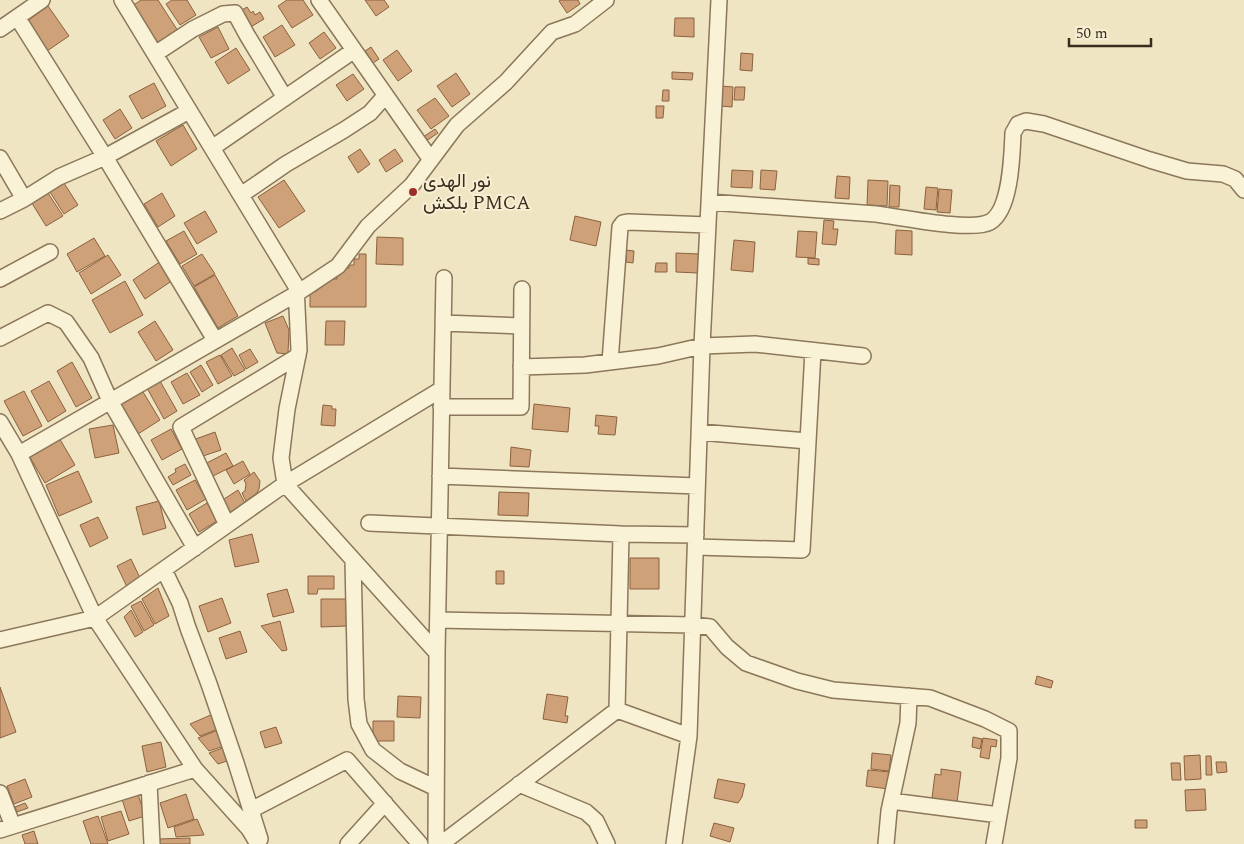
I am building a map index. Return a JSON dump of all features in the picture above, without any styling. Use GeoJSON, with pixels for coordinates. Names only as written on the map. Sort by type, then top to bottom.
{"type":"FeatureCollection","features":[{"type":"Feature","properties":{"kind":"street"},"geometry":{"type":"LineString","coordinates":[[0,29],[42,0]]}},
{"type":"Feature","properties":{"kind":"street"},"geometry":{"type":"LineString","coordinates":[[122,0],[296,286],[299,350],[287,409],[280,458],[285,484],[437,653]]}},
{"type":"Feature","properties":{"kind":"street"},"geometry":{"type":"LineString","coordinates":[[318,0],[431,160]]}},
{"type":"Feature","properties":{"kind":"street"},"geometry":{"type":"LineString","coordinates":[[19,454],[296,294],[338,266],[368,226],[412,185],[457,125],[506,82],[552,32],[575,24],[606,0]]}},
{"type":"Feature","properties":{"kind":"street"},"geometry":{"type":"LineString","coordinates":[[674,844],[689,736],[702,346],[719,0]]}},
{"type":"Feature","properties":{"kind":"street"},"geometry":{"type":"LineString","coordinates":[[155,54],[193,29],[223,14],[235,13],[246,35],[285,98]]}},
{"type":"Feature","properties":{"kind":"street"},"geometry":{"type":"LineString","coordinates":[[17,17],[105,156],[216,340]]}},
{"type":"Feature","properties":{"kind":"street"},"geometry":{"type":"LineString","coordinates":[[212,148],[353,50]]}},
{"type":"Feature","properties":{"kind":"street"},"geometry":{"type":"LineString","coordinates":[[241,196],[286,164],[370,113],[385,96]]}},
{"type":"Feature","properties":{"kind":"street"},"geometry":{"type":"LineString","coordinates":[[0,211],[59,177],[105,156],[189,111]]}},
{"type":"Feature","properties":{"kind":"street"},"geometry":{"type":"LineString","coordinates":[[709,202],[879,215],[949,224],[980,225],[991,222],[1000,211],[1008,191],[1013,132],[1018,124],[1026,122],[1044,124],[1187,171],[1223,174],[1235,179],[1244,190]]}},
{"type":"Feature","properties":{"kind":"street"},"geometry":{"type":"LineString","coordinates":[[0,158],[24,198]]}},
{"type":"Feature","properties":{"kind":"street"},"geometry":{"type":"LineString","coordinates":[[610,362],[620,227],[623,223],[629,222],[708,225]]}},
{"type":"Feature","properties":{"kind":"street"},"geometry":{"type":"LineString","coordinates":[[0,279],[50,252]]}},
{"type":"Feature","properties":{"kind":"street"},"geometry":{"type":"LineString","coordinates":[[436,844],[437,653],[444,278]]}},
{"type":"Feature","properties":{"kind":"street"},"geometry":{"type":"LineString","coordinates":[[441,407],[521,407],[522,289]]}},
{"type":"Feature","properties":{"kind":"street"},"geometry":{"type":"LineString","coordinates":[[0,338],[48,314],[66,322],[91,358],[110,401],[194,548]]}},
{"type":"Feature","properties":{"kind":"street"},"geometry":{"type":"LineString","coordinates":[[443,323],[521,326]]}},
{"type":"Feature","properties":{"kind":"street"},"geometry":{"type":"LineString","coordinates":[[521,367],[585,365],[658,356],[702,346],[755,344],[863,356]]}},
{"type":"Feature","properties":{"kind":"street"},"geometry":{"type":"LineString","coordinates":[[369,522],[621,534],[802,550],[813,351]]}},
{"type":"Feature","properties":{"kind":"street"},"geometry":{"type":"LineString","coordinates":[[227,525],[181,427],[298,356]]}},
{"type":"Feature","properties":{"kind":"street"},"geometry":{"type":"LineString","coordinates":[[0,640],[95,618],[285,484],[442,389]]}},
{"type":"Feature","properties":{"kind":"street"},"geometry":{"type":"LineString","coordinates":[[0,422],[19,454],[95,618],[195,769],[260,844]]}},
{"type":"Feature","properties":{"kind":"street"},"geometry":{"type":"LineString","coordinates":[[699,432],[808,441]]}},
{"type":"Feature","properties":{"kind":"street"},"geometry":{"type":"LineString","coordinates":[[440,476],[697,486]]}},
{"type":"Feature","properties":{"kind":"street"},"geometry":{"type":"LineString","coordinates":[[617,710],[621,534]]}},
{"type":"Feature","properties":{"kind":"street"},"geometry":{"type":"LineString","coordinates":[[353,560],[356,699],[359,724],[373,750],[400,771],[436,788]]}},
{"type":"Feature","properties":{"kind":"street"},"geometry":{"type":"LineString","coordinates":[[164,570],[180,603],[236,763],[260,844]]}},
{"type":"Feature","properties":{"kind":"street"},"geometry":{"type":"LineString","coordinates":[[438,620],[693,625],[710,627],[727,647],[746,663],[797,681],[833,690],[930,698],[985,719],[1010,731],[1008,758],[994,844]]}},
{"type":"Feature","properties":{"kind":"street"},"geometry":{"type":"LineString","coordinates":[[886,844],[889,811],[908,723],[909,696]]}},
{"type":"Feature","properties":{"kind":"street"},"geometry":{"type":"LineString","coordinates":[[617,710],[689,736]]}},
{"type":"Feature","properties":{"kind":"street"},"geometry":{"type":"LineString","coordinates":[[441,844],[617,710]]}},
{"type":"Feature","properties":{"kind":"street"},"geometry":{"type":"LineString","coordinates":[[251,810],[347,760],[420,844]]}},
{"type":"Feature","properties":{"kind":"street"},"geometry":{"type":"LineString","coordinates":[[0,793],[7,828],[195,769]]}},
{"type":"Feature","properties":{"kind":"street"},"geometry":{"type":"LineString","coordinates":[[149,783],[152,844]]}},
{"type":"Feature","properties":{"kind":"street"},"geometry":{"type":"LineString","coordinates":[[519,784],[586,812],[596,820],[607,844]]}},
{"type":"Feature","properties":{"kind":"street"},"geometry":{"type":"LineString","coordinates":[[891,802],[999,816]]}},
{"type":"Feature","properties":{"kind":"street"},"geometry":{"type":"LineString","coordinates":[[348,844],[385,803]]}},
{"type":"Feature","properties":{"kind":"building"},"geometry":{"type":"Polygon","coordinates":[[[141,0],[158,0],[178,31],[156,45],[132,6],[141,0]]]}},
{"type":"Feature","properties":{"kind":"building"},"geometry":{"type":"Polygon","coordinates":[[[172,0],[187,0],[196,15],[180,25],[166,4],[172,0]]]}},
{"type":"Feature","properties":{"kind":"building"},"geometry":{"type":"Polygon","coordinates":[[[287,0],[303,0],[313,15],[292,28],[278,6],[287,0]]]}},
{"type":"Feature","properties":{"kind":"building"},"geometry":{"type":"Polygon","coordinates":[[[365,0],[384,0],[389,7],[376,16],[365,0]]]}},
{"type":"Feature","properties":{"kind":"building"},"geometry":{"type":"Polygon","coordinates":[[[578,0],[580,4],[567,13],[559,1],[578,0]]]}},
{"type":"Feature","properties":{"kind":"building"},"geometry":{"type":"Polygon","coordinates":[[[48,6],[69,36],[47,51],[26,22],[48,6]]]}},
{"type":"Feature","properties":{"kind":"building"},"geometry":{"type":"Polygon","coordinates":[[[247,7],[255,15],[260,12],[264,19],[249,28],[240,11],[247,7]]]}},
{"type":"Feature","properties":{"kind":"building"},"geometry":{"type":"Polygon","coordinates":[[[675,18],[694,18],[694,37],[674,36],[675,18]]]}},
{"type":"Feature","properties":{"kind":"building"},"geometry":{"type":"Polygon","coordinates":[[[282,25],[295,45],[275,57],[263,37],[282,25]]]}},
{"type":"Feature","properties":{"kind":"building"},"geometry":{"type":"Polygon","coordinates":[[[218,27],[229,49],[211,58],[199,37],[218,27]]]}},
{"type":"Feature","properties":{"kind":"building"},"geometry":{"type":"Polygon","coordinates":[[[324,32],[336,48],[320,59],[309,43],[324,32]]]}},
{"type":"Feature","properties":{"kind":"building"},"geometry":{"type":"Polygon","coordinates":[[[371,47],[379,59],[373,63],[365,51],[371,47]]]}},
{"type":"Feature","properties":{"kind":"building"},"geometry":{"type":"Polygon","coordinates":[[[236,48],[250,70],[228,84],[215,62],[236,48]]]}},
{"type":"Feature","properties":{"kind":"building"},"geometry":{"type":"Polygon","coordinates":[[[397,50],[412,71],[398,81],[383,60],[397,50]]]}},
{"type":"Feature","properties":{"kind":"building"},"geometry":{"type":"Polygon","coordinates":[[[741,53],[753,54],[752,71],[740,70],[741,53]]]}},
{"type":"Feature","properties":{"kind":"building"},"geometry":{"type":"Polygon","coordinates":[[[672,72],[693,73],[692,80],[672,79],[672,72]]]}},
{"type":"Feature","properties":{"kind":"building"},"geometry":{"type":"Polygon","coordinates":[[[456,73],[470,94],[452,107],[437,86],[456,73]]]}},
{"type":"Feature","properties":{"kind":"building"},"geometry":{"type":"Polygon","coordinates":[[[353,74],[364,89],[347,101],[336,85],[353,74]]]}},
{"type":"Feature","properties":{"kind":"building"},"geometry":{"type":"Polygon","coordinates":[[[154,83],[166,106],[142,119],[129,96],[154,83]]]}},
{"type":"Feature","properties":{"kind":"building"},"geometry":{"type":"Polygon","coordinates":[[[721,86],[733,87],[732,107],[720,106],[721,86]]]}},
{"type":"Feature","properties":{"kind":"building"},"geometry":{"type":"Polygon","coordinates":[[[735,87],[745,87],[744,100],[734,100],[735,87]]]}},
{"type":"Feature","properties":{"kind":"building"},"geometry":{"type":"Polygon","coordinates":[[[663,90],[669,90],[669,101],[662,101],[663,90]]]}},
{"type":"Feature","properties":{"kind":"building"},"geometry":{"type":"Polygon","coordinates":[[[435,98],[449,116],[431,129],[417,110],[435,98]]]}},
{"type":"Feature","properties":{"kind":"building"},"geometry":{"type":"Polygon","coordinates":[[[656,106],[664,106],[663,118],[656,118],[656,106]]]}},
{"type":"Feature","properties":{"kind":"building"},"geometry":{"type":"Polygon","coordinates":[[[120,109],[132,128],[115,139],[103,120],[120,109]]]}},
{"type":"Feature","properties":{"kind":"building"},"geometry":{"type":"Polygon","coordinates":[[[183,125],[197,149],[171,166],[156,141],[183,125]]]}},
{"type":"Feature","properties":{"kind":"building"},"geometry":{"type":"Polygon","coordinates":[[[435,129],[438,133],[426,141],[423,137],[435,129]]]}},
{"type":"Feature","properties":{"kind":"building"},"geometry":{"type":"Polygon","coordinates":[[[360,149],[370,164],[358,173],[348,157],[360,149]]]}},
{"type":"Feature","properties":{"kind":"building"},"geometry":{"type":"Polygon","coordinates":[[[395,149],[403,161],[386,172],[379,160],[395,149]]]}},
{"type":"Feature","properties":{"kind":"building"},"geometry":{"type":"Polygon","coordinates":[[[732,170],[753,171],[752,188],[731,187],[732,170]]]}},
{"type":"Feature","properties":{"kind":"building"},"geometry":{"type":"Polygon","coordinates":[[[761,170],[777,171],[775,190],[760,189],[761,170]]]}},
{"type":"Feature","properties":{"kind":"building"},"geometry":{"type":"Polygon","coordinates":[[[837,176],[850,177],[849,199],[835,198],[837,176]]]}},
{"type":"Feature","properties":{"kind":"building"},"geometry":{"type":"Polygon","coordinates":[[[62,180],[78,205],[64,214],[48,189],[62,180]]]}},
{"type":"Feature","properties":{"kind":"building"},"geometry":{"type":"Polygon","coordinates":[[[284,180],[305,211],[279,228],[258,197],[284,180]]]}},
{"type":"Feature","properties":{"kind":"building"},"geometry":{"type":"Polygon","coordinates":[[[868,180],[888,181],[887,206],[867,205],[868,180]]]}},
{"type":"Feature","properties":{"kind":"building"},"geometry":{"type":"Polygon","coordinates":[[[890,185],[900,186],[899,207],[889,207],[890,185]]]}},
{"type":"Feature","properties":{"kind":"building"},"geometry":{"type":"Polygon","coordinates":[[[926,187],[938,188],[936,210],[924,209],[926,187]]]}},
{"type":"Feature","properties":{"kind":"building"},"geometry":{"type":"Polygon","coordinates":[[[939,189],[952,190],[950,213],[937,212],[939,189]]]}},
{"type":"Feature","properties":{"kind":"building"},"geometry":{"type":"Polygon","coordinates":[[[46,190],[63,216],[46,226],[30,200],[46,190]]]}},
{"type":"Feature","properties":{"kind":"building"},"geometry":{"type":"Polygon","coordinates":[[[162,193],[175,216],[158,227],[144,204],[162,193]]]}},
{"type":"Feature","properties":{"kind":"building"},"geometry":{"type":"Polygon","coordinates":[[[205,211],[217,232],[197,244],[184,223],[205,211]]]}},
{"type":"Feature","properties":{"kind":"building"},"geometry":{"type":"Polygon","coordinates":[[[575,216],[601,222],[596,246],[570,240],[575,216]]]}},
{"type":"Feature","properties":{"kind":"building"},"geometry":{"type":"Polygon","coordinates":[[[824,220],[834,221],[833,229],[838,229],[836,245],[822,244],[824,220]]]}},
{"type":"Feature","properties":{"kind":"building"},"geometry":{"type":"Polygon","coordinates":[[[896,230],[912,231],[912,255],[895,254],[896,230]]]}},
{"type":"Feature","properties":{"kind":"building"},"geometry":{"type":"Polygon","coordinates":[[[184,231],[197,254],[180,264],[166,241],[184,231]]]}},
{"type":"Feature","properties":{"kind":"building"},"geometry":{"type":"Polygon","coordinates":[[[798,231],[817,232],[815,258],[796,257],[798,231]]]}},
{"type":"Feature","properties":{"kind":"building"},"geometry":{"type":"Polygon","coordinates":[[[377,237],[403,238],[403,265],[376,264],[377,237]]]}},
{"type":"Feature","properties":{"kind":"building"},"geometry":{"type":"Polygon","coordinates":[[[94,238],[105,256],[77,272],[67,254],[94,238]]]}},
{"type":"Feature","properties":{"kind":"building"},"geometry":{"type":"Polygon","coordinates":[[[734,240],[755,242],[753,272],[731,270],[734,240]]]}},
{"type":"Feature","properties":{"kind":"building"},"geometry":{"type":"Polygon","coordinates":[[[626,250],[634,251],[633,263],[626,262],[626,250]]]}},
{"type":"Feature","properties":{"kind":"building"},"geometry":{"type":"Polygon","coordinates":[[[676,253],[699,254],[698,273],[676,272],[676,253]]]}},
{"type":"Feature","properties":{"kind":"building"},"geometry":{"type":"Polygon","coordinates":[[[202,254],[215,274],[194,286],[182,266],[202,254]]]}},
{"type":"Feature","properties":{"kind":"building"},"geometry":{"type":"Polygon","coordinates":[[[359,254],[366,254],[366,307],[310,307],[310,291],[317,291],[317,287],[321,287],[322,281],[337,279],[336,271],[342,268],[349,268],[349,265],[354,265],[354,259],[359,259],[359,254]]]}},
{"type":"Feature","properties":{"kind":"building"},"geometry":{"type":"Polygon","coordinates":[[[108,255],[121,275],[91,294],[79,273],[108,255]]]}},
{"type":"Feature","properties":{"kind":"building"},"geometry":{"type":"Polygon","coordinates":[[[808,258],[819,259],[819,265],[808,264],[808,258]]]}},
{"type":"Feature","properties":{"kind":"building"},"geometry":{"type":"Polygon","coordinates":[[[161,261],[173,280],[145,299],[133,280],[161,261]]]}},
{"type":"Feature","properties":{"kind":"building"},"geometry":{"type":"Polygon","coordinates":[[[656,263],[667,263],[667,272],[655,272],[656,263]]]}},
{"type":"Feature","properties":{"kind":"building"},"geometry":{"type":"Polygon","coordinates":[[[215,275],[238,316],[218,328],[194,287],[215,275]]]}},
{"type":"Feature","properties":{"kind":"building"},"geometry":{"type":"Polygon","coordinates":[[[125,281],[143,315],[110,333],[92,300],[125,281]]]}},
{"type":"Feature","properties":{"kind":"building"},"geometry":{"type":"Polygon","coordinates":[[[283,316],[289,330],[288,354],[277,353],[265,323],[283,316]]]}},
{"type":"Feature","properties":{"kind":"building"},"geometry":{"type":"Polygon","coordinates":[[[155,321],[173,350],[156,361],[138,332],[155,321]]]}},
{"type":"Feature","properties":{"kind":"building"},"geometry":{"type":"Polygon","coordinates":[[[326,321],[345,321],[344,345],[325,345],[326,321]]]}},
{"type":"Feature","properties":{"kind":"building"},"geometry":{"type":"Polygon","coordinates":[[[232,348],[245,370],[234,376],[221,355],[232,348]]]}},
{"type":"Feature","properties":{"kind":"building"},"geometry":{"type":"Polygon","coordinates":[[[250,349],[258,362],[246,369],[239,355],[250,349]]]}},
{"type":"Feature","properties":{"kind":"building"},"geometry":{"type":"Polygon","coordinates":[[[220,355],[232,376],[218,384],[206,362],[220,355]]]}},
{"type":"Feature","properties":{"kind":"building"},"geometry":{"type":"Polygon","coordinates":[[[72,362],[92,398],[76,407],[57,371],[72,362]]]}},
{"type":"Feature","properties":{"kind":"building"},"geometry":{"type":"Polygon","coordinates":[[[201,365],[213,385],[202,392],[190,372],[201,365]]]}},
{"type":"Feature","properties":{"kind":"building"},"geometry":{"type":"Polygon","coordinates":[[[187,373],[200,395],[183,404],[171,382],[187,373]]]}},
{"type":"Feature","properties":{"kind":"building"},"geometry":{"type":"Polygon","coordinates":[[[49,381],[66,411],[48,422],[31,391],[49,381]]]}},
{"type":"Feature","properties":{"kind":"building"},"geometry":{"type":"Polygon","coordinates":[[[160,381],[177,411],[164,419],[147,388],[160,381]]]}},
{"type":"Feature","properties":{"kind":"building"},"geometry":{"type":"Polygon","coordinates":[[[140,387],[160,420],[138,434],[117,401],[140,387]]]}},
{"type":"Feature","properties":{"kind":"building"},"geometry":{"type":"Polygon","coordinates":[[[24,391],[42,426],[23,436],[4,401],[24,391]]]}},
{"type":"Feature","properties":{"kind":"building"},"geometry":{"type":"Polygon","coordinates":[[[534,404],[570,408],[568,432],[532,429],[534,404]]]}},
{"type":"Feature","properties":{"kind":"building"},"geometry":{"type":"Polygon","coordinates":[[[323,405],[332,406],[332,409],[336,409],[335,426],[321,425],[323,405]]]}},
{"type":"Feature","properties":{"kind":"building"},"geometry":{"type":"Polygon","coordinates":[[[596,415],[617,417],[615,435],[598,434],[599,426],[595,426],[596,415]]]}},
{"type":"Feature","properties":{"kind":"building"},"geometry":{"type":"Polygon","coordinates":[[[113,425],[119,453],[95,458],[89,429],[113,425]]]}},
{"type":"Feature","properties":{"kind":"building"},"geometry":{"type":"Polygon","coordinates":[[[171,429],[182,449],[162,460],[151,440],[171,429]]]}},
{"type":"Feature","properties":{"kind":"building"},"geometry":{"type":"Polygon","coordinates":[[[215,432],[221,450],[200,457],[193,440],[215,432]]]}},
{"type":"Feature","properties":{"kind":"building"},"geometry":{"type":"Polygon","coordinates":[[[58,436],[75,465],[45,483],[28,454],[58,436]]]}},
{"type":"Feature","properties":{"kind":"building"},"geometry":{"type":"Polygon","coordinates":[[[511,447],[531,450],[529,467],[510,466],[511,447]]]}},
{"type":"Feature","properties":{"kind":"building"},"geometry":{"type":"Polygon","coordinates":[[[226,453],[233,466],[211,477],[205,464],[226,453]]]}},
{"type":"Feature","properties":{"kind":"building"},"geometry":{"type":"Polygon","coordinates":[[[243,461],[250,474],[234,484],[226,470],[243,461]]]}},
{"type":"Feature","properties":{"kind":"building"},"geometry":{"type":"Polygon","coordinates":[[[185,464],[191,475],[173,485],[168,477],[176,472],[175,469],[185,464]]]}},
{"type":"Feature","properties":{"kind":"building"},"geometry":{"type":"Polygon","coordinates":[[[78,471],[92,502],[59,516],[46,485],[78,471]]]}},
{"type":"Feature","properties":{"kind":"building"},"geometry":{"type":"Polygon","coordinates":[[[254,472],[260,481],[259,489],[257,493],[246,501],[242,493],[245,491],[246,484],[244,480],[254,472]]]}},
{"type":"Feature","properties":{"kind":"building"},"geometry":{"type":"Polygon","coordinates":[[[195,480],[206,499],[187,510],[176,490],[195,480]]]}},
{"type":"Feature","properties":{"kind":"building"},"geometry":{"type":"Polygon","coordinates":[[[238,490],[245,503],[228,514],[221,501],[238,490]]]}},
{"type":"Feature","properties":{"kind":"building"},"geometry":{"type":"Polygon","coordinates":[[[499,492],[529,493],[528,516],[498,515],[499,492]]]}},
{"type":"Feature","properties":{"kind":"building"},"geometry":{"type":"Polygon","coordinates":[[[159,501],[166,528],[143,535],[136,507],[159,501]]]}},
{"type":"Feature","properties":{"kind":"building"},"geometry":{"type":"Polygon","coordinates":[[[207,503],[217,521],[199,532],[189,514],[207,503]]]}},
{"type":"Feature","properties":{"kind":"building"},"geometry":{"type":"Polygon","coordinates":[[[98,517],[108,538],[90,547],[80,525],[98,517]]]}},
{"type":"Feature","properties":{"kind":"building"},"geometry":{"type":"Polygon","coordinates":[[[252,534],[259,562],[235,567],[229,540],[252,534]]]}},
{"type":"Feature","properties":{"kind":"building"},"geometry":{"type":"Polygon","coordinates":[[[630,558],[659,558],[659,589],[630,589],[630,558]]]}},
{"type":"Feature","properties":{"kind":"building"},"geometry":{"type":"Polygon","coordinates":[[[131,559],[141,580],[127,587],[117,566],[131,559]]]}},
{"type":"Feature","properties":{"kind":"building"},"geometry":{"type":"Polygon","coordinates":[[[496,571],[504,571],[504,584],[496,584],[496,571]]]}},
{"type":"Feature","properties":{"kind":"building"},"geometry":{"type":"Polygon","coordinates":[[[308,576],[334,576],[334,589],[318,589],[317,594],[308,594],[308,576]]]}},
{"type":"Feature","properties":{"kind":"building"},"geometry":{"type":"Polygon","coordinates":[[[158,588],[169,616],[155,624],[142,599],[158,588]]]}},
{"type":"Feature","properties":{"kind":"building"},"geometry":{"type":"Polygon","coordinates":[[[287,589],[294,612],[273,617],[267,594],[287,589]]]}},
{"type":"Feature","properties":{"kind":"building"},"geometry":{"type":"Polygon","coordinates":[[[222,598],[231,623],[208,632],[199,606],[222,598]]]}},
{"type":"Feature","properties":{"kind":"building"},"geometry":{"type":"Polygon","coordinates":[[[321,599],[346,599],[347,626],[321,627],[321,599]]]}},
{"type":"Feature","properties":{"kind":"building"},"geometry":{"type":"Polygon","coordinates":[[[141,601],[154,625],[144,631],[131,606],[141,601]]]}},
{"type":"Feature","properties":{"kind":"building"},"geometry":{"type":"Polygon","coordinates":[[[131,610],[143,632],[135,637],[124,617],[131,610]]]}},
{"type":"Feature","properties":{"kind":"building"},"geometry":{"type":"Polygon","coordinates":[[[280,621],[287,650],[282,651],[261,626],[280,621]]]}},
{"type":"Feature","properties":{"kind":"building"},"geometry":{"type":"Polygon","coordinates":[[[240,631],[247,652],[226,659],[219,638],[240,631]]]}},
{"type":"Feature","properties":{"kind":"building"},"geometry":{"type":"Polygon","coordinates":[[[1037,676],[1053,681],[1051,688],[1035,684],[1037,676]]]}},
{"type":"Feature","properties":{"kind":"building"},"geometry":{"type":"Polygon","coordinates":[[[0,687],[16,732],[0,738],[0,687]]]}},
{"type":"Feature","properties":{"kind":"building"},"geometry":{"type":"Polygon","coordinates":[[[547,694],[568,697],[565,716],[568,716],[567,723],[543,719],[547,694]]]}},
{"type":"Feature","properties":{"kind":"building"},"geometry":{"type":"Polygon","coordinates":[[[398,696],[421,697],[420,718],[397,717],[398,696]]]}},
{"type":"Feature","properties":{"kind":"building"},"geometry":{"type":"Polygon","coordinates":[[[213,714],[218,729],[200,736],[190,724],[213,714]]]}},
{"type":"Feature","properties":{"kind":"building"},"geometry":{"type":"Polygon","coordinates":[[[373,721],[394,721],[394,741],[373,741],[373,721]]]}},
{"type":"Feature","properties":{"kind":"building"},"geometry":{"type":"Polygon","coordinates":[[[276,727],[282,743],[265,748],[260,732],[276,727]]]}},
{"type":"Feature","properties":{"kind":"building"},"geometry":{"type":"Polygon","coordinates":[[[218,730],[224,746],[209,751],[198,738],[218,730]]]}},
{"type":"Feature","properties":{"kind":"building"},"geometry":{"type":"Polygon","coordinates":[[[973,737],[982,739],[980,749],[972,747],[973,737]]]}},
{"type":"Feature","properties":{"kind":"building"},"geometry":{"type":"Polygon","coordinates":[[[983,738],[997,740],[996,747],[991,746],[989,759],[980,757],[983,738]]]}},
{"type":"Feature","properties":{"kind":"building"},"geometry":{"type":"Polygon","coordinates":[[[161,742],[166,767],[147,772],[142,746],[161,742]]]}},
{"type":"Feature","properties":{"kind":"building"},"geometry":{"type":"Polygon","coordinates":[[[225,747],[230,760],[218,764],[209,753],[225,747]]]}},
{"type":"Feature","properties":{"kind":"building"},"geometry":{"type":"Polygon","coordinates":[[[872,753],[891,755],[889,771],[871,769],[872,753]]]}},
{"type":"Feature","properties":{"kind":"building"},"geometry":{"type":"Polygon","coordinates":[[[1200,755],[1201,779],[1185,780],[1184,756],[1200,755]]]}},
{"type":"Feature","properties":{"kind":"building"},"geometry":{"type":"Polygon","coordinates":[[[1206,756],[1211,756],[1212,775],[1206,775],[1206,756]]]}},
{"type":"Feature","properties":{"kind":"building"},"geometry":{"type":"Polygon","coordinates":[[[1216,762],[1226,762],[1227,772],[1217,773],[1216,762]]]}},
{"type":"Feature","properties":{"kind":"building"},"geometry":{"type":"Polygon","coordinates":[[[1171,763],[1180,763],[1181,780],[1172,780],[1171,763]]]}},
{"type":"Feature","properties":{"kind":"building"},"geometry":{"type":"Polygon","coordinates":[[[941,769],[961,772],[957,802],[932,798],[935,774],[941,775],[941,769]]]}},
{"type":"Feature","properties":{"kind":"building"},"geometry":{"type":"Polygon","coordinates":[[[868,770],[890,772],[888,789],[866,786],[868,770]]]}},
{"type":"Feature","properties":{"kind":"building"},"geometry":{"type":"Polygon","coordinates":[[[25,779],[32,797],[14,804],[7,786],[25,779]]]}},
{"type":"Feature","properties":{"kind":"building"},"geometry":{"type":"Polygon","coordinates":[[[718,779],[745,784],[742,797],[738,803],[714,798],[718,779]]]}},
{"type":"Feature","properties":{"kind":"building"},"geometry":{"type":"Polygon","coordinates":[[[1205,789],[1206,810],[1186,811],[1185,790],[1205,789]]]}},
{"type":"Feature","properties":{"kind":"building"},"geometry":{"type":"Polygon","coordinates":[[[137,791],[145,816],[129,821],[121,796],[137,791]]]}},
{"type":"Feature","properties":{"kind":"building"},"geometry":{"type":"Polygon","coordinates":[[[186,794],[194,819],[168,828],[160,803],[186,794]]]}},
{"type":"Feature","properties":{"kind":"building"},"geometry":{"type":"Polygon","coordinates":[[[25,803],[28,808],[17,812],[15,807],[25,803]]]}},
{"type":"Feature","properties":{"kind":"building"},"geometry":{"type":"Polygon","coordinates":[[[121,811],[129,834],[108,841],[101,817],[121,811]]]}},
{"type":"Feature","properties":{"kind":"building"},"geometry":{"type":"Polygon","coordinates":[[[98,816],[108,844],[91,844],[83,821],[98,816]]]}},
{"type":"Feature","properties":{"kind":"building"},"geometry":{"type":"Polygon","coordinates":[[[197,819],[204,835],[176,837],[174,827],[197,819]]]}},
{"type":"Feature","properties":{"kind":"building"},"geometry":{"type":"Polygon","coordinates":[[[1135,820],[1147,820],[1147,828],[1135,828],[1135,820]]]}},
{"type":"Feature","properties":{"kind":"building"},"geometry":{"type":"Polygon","coordinates":[[[714,823],[734,828],[730,842],[710,836],[714,823]]]}},
{"type":"Feature","properties":{"kind":"building"},"geometry":{"type":"Polygon","coordinates":[[[34,831],[38,844],[25,844],[22,835],[34,831]]]}},
{"type":"Feature","properties":{"kind":"building"},"geometry":{"type":"Polygon","coordinates":[[[190,838],[190,844],[158,844],[158,839],[190,838]]]}},
{"type":"Feature","properties":{"kind":"place","name":"نور الهدى بلكش PMCA"},"geometry":{"type":"Point","coordinates":[413,192]}}]}
